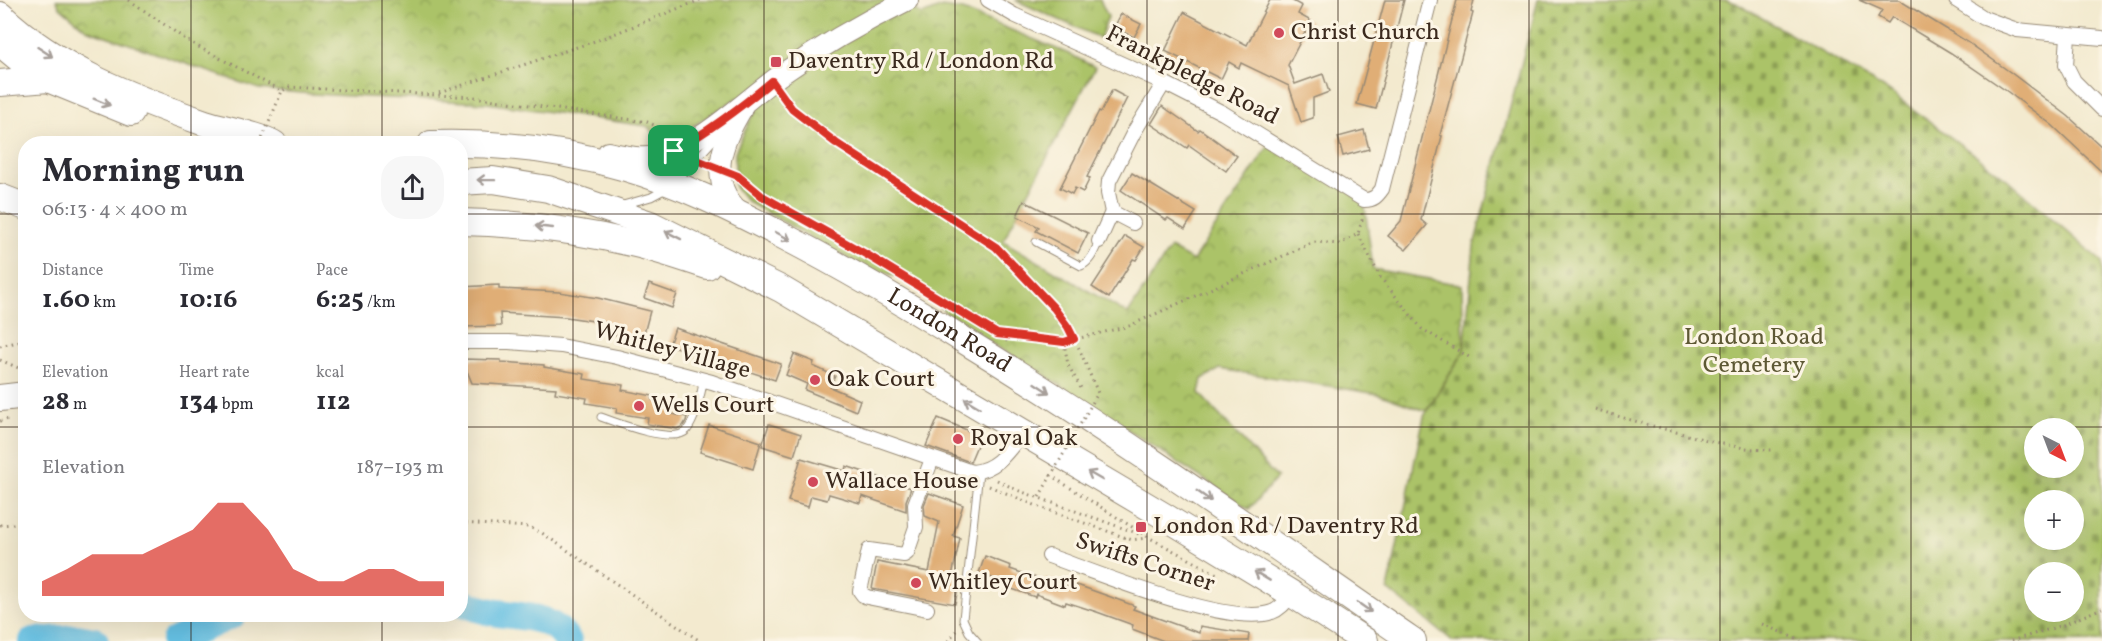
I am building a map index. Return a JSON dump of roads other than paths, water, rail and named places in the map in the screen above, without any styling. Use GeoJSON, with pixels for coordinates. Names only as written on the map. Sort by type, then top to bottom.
{"type":"FeatureCollection","features":[{"type":"Feature","properties":{"kind":"highway"},"geometry":{"type":"LineString","coordinates":[[0,15],[31,42],[64,63],[106,85],[157,106],[249,136]]}},
{"type":"Feature","properties":{"kind":"highway"},"geometry":{"type":"LineString","coordinates":[[0,43],[22,62],[48,79],[191,136]]}},
{"type":"Feature","properties":{"kind":"highway"},"geometry":{"type":"LineString","coordinates":[[0,83],[48,79]]}},
{"type":"Feature","properties":{"kind":"highway","name":"London Road"},"geometry":{"type":"LineString","coordinates":[[468,143],[530,149],[585,158],[630,169],[743,214],[862,277],[1039,386],[1186,483],[1413,641]]}},
{"type":"Feature","properties":{"kind":"highway"},"geometry":{"type":"LineString","coordinates":[[468,182],[493,180],[548,189],[650,224],[781,289],[1292,594],[1365,641]]}},
{"type":"Feature","properties":{"kind":"highway"},"geometry":{"type":"LineString","coordinates":[[0,197],[18,204]]}},
{"type":"Feature","properties":{"kind":"highway"},"geometry":{"type":"LineString","coordinates":[[468,222],[526,225],[602,236],[639,244],[781,289]]}},
{"type":"Feature","properties":{"kind":"highway"},"geometry":{"type":"LineString","coordinates":[[0,398],[18,396]]}},
{"type":"Feature","properties":{"kind":"street"},"geometry":{"type":"LineString","coordinates":[[468,143],[559,144],[645,158],[674,151],[745,104],[803,59],[863,23],[908,0]]}},
{"type":"Feature","properties":{"kind":"street","name":"Frankpledge Road"},"geometry":{"type":"LineString","coordinates":[[988,0],[1014,15],[1164,83],[1222,113],[1366,199],[1376,197],[1382,189],[1430,0]]}},
{"type":"Feature","properties":{"kind":"street"},"geometry":{"type":"LineString","coordinates":[[1956,0],[1984,18],[2005,27],[2068,36],[2102,38]]}},
{"type":"Feature","properties":{"kind":"street"},"geometry":{"type":"LineString","coordinates":[[2068,36],[2066,65],[2074,81],[2102,109]]}},
{"type":"Feature","properties":{"kind":"street"},"geometry":{"type":"LineString","coordinates":[[1099,241],[1112,212],[1108,193],[1110,181],[1134,132],[1164,83]]}},
{"type":"Feature","properties":{"kind":"street"},"geometry":{"type":"LineString","coordinates":[[743,214],[726,195],[721,182],[720,169],[726,140],[745,104]]}},
{"type":"Feature","properties":{"kind":"street"},"geometry":{"type":"LineString","coordinates":[[1112,212],[1133,223]]}},
{"type":"Feature","properties":{"kind":"street","name":"Whitley Village"},"geometry":{"type":"LineString","coordinates":[[468,342],[561,346],[617,357],[704,380],[825,420],[979,476]]}},
{"type":"Feature","properties":{"kind":"street"},"geometry":{"type":"LineString","coordinates":[[979,476],[1001,460],[1022,433]]}},
{"type":"Feature","properties":{"kind":"street"},"geometry":{"type":"LineString","coordinates":[[927,609],[867,597],[860,591],[869,550],[904,555],[907,553],[916,527],[915,504],[932,459]]}},
{"type":"Feature","properties":{"kind":"street","name":"Swifts Corner"},"geometry":{"type":"LineString","coordinates":[[1049,556],[1199,608],[1255,615],[1266,614],[1278,609],[1292,594]]}},
{"type":"Feature","properties":{"kind":"lane"},"geometry":{"type":"LineString","coordinates":[[583,201],[604,206],[630,204],[651,197],[672,185],[745,104]]}},
{"type":"Feature","properties":{"kind":"lane"},"geometry":{"type":"LineString","coordinates":[[1036,242],[1082,266],[1091,258],[1099,241]]}},
{"type":"Feature","properties":{"kind":"lane"},"geometry":{"type":"LineString","coordinates":[[600,417],[651,433],[677,435],[684,433],[692,421],[704,380]]}},
{"type":"Feature","properties":{"kind":"lane"},"geometry":{"type":"LineString","coordinates":[[977,641],[969,632],[963,619],[979,476]]}},
{"type":"Feature","properties":{"kind":"waterway"},"geometry":{"type":"LineString","coordinates":[[468,605],[487,611],[542,621],[552,625],[568,641]]}},
{"type":"Feature","properties":{"kind":"waterway"},"geometry":{"type":"LineString","coordinates":[[175,641],[217,622]]}},
{"type":"Feature","properties":{"kind":"waterway"},"geometry":{"type":"LineString","coordinates":[[33,641],[78,638],[95,641]]}},
{"type":"Feature","properties":{"kind":"place","name":"Christ Church"},"geometry":{"type":"Point","coordinates":[1279,33]}},
{"type":"Feature","properties":{"kind":"place","name":"Daventry Rd / London Rd"},"geometry":{"type":"Point","coordinates":[776,62]}},
{"type":"Feature","properties":{"kind":"place","name":"Oak Court"},"geometry":{"type":"Point","coordinates":[815,380]}},
{"type":"Feature","properties":{"kind":"place","name":"Wells Court"},"geometry":{"type":"Point","coordinates":[639,406]}},
{"type":"Feature","properties":{"kind":"place","name":"Royal Oak"},"geometry":{"type":"Point","coordinates":[958,439]}},
{"type":"Feature","properties":{"kind":"place","name":"Wallace House"},"geometry":{"type":"Point","coordinates":[813,482]}},
{"type":"Feature","properties":{"kind":"place","name":"London Rd / Daventry Rd"},"geometry":{"type":"Point","coordinates":[1141,527]}},
{"type":"Feature","properties":{"kind":"place","name":"Whitley Court"},"geometry":{"type":"Point","coordinates":[916,583]}},
{"type":"Feature","properties":{"kind":"park label","name":"London Road Cemetery"},"geometry":{"type":"Point","coordinates":[1754,352]}}]}
